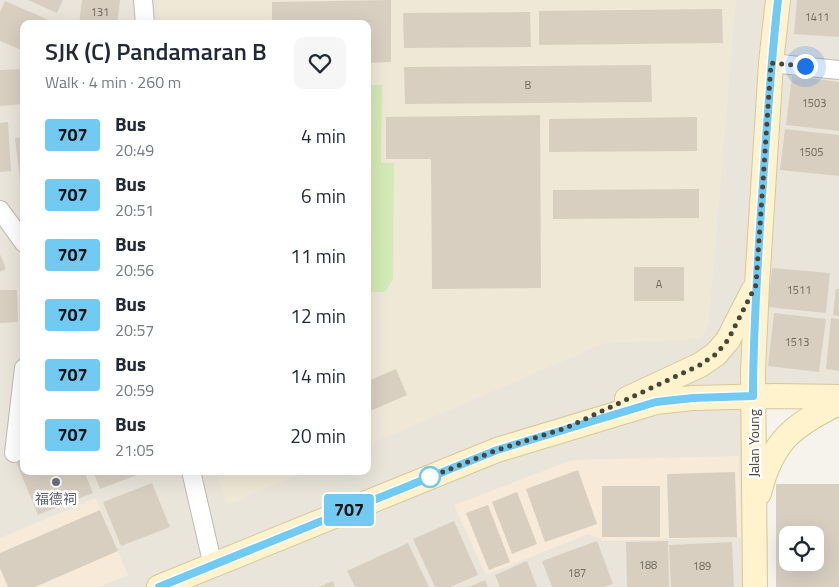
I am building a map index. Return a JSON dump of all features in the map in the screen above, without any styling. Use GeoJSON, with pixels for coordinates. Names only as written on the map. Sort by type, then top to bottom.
{"type":"FeatureCollection","features":[{"type":"Feature","properties":{"kind":"main road","name":"Jalan Young"},"geometry":{"type":"LineString","coordinates":[[755,587],[753,396],[756,285],[771,63],[778,0]]}},
{"type":"Feature","properties":{"kind":"main road"},"geometry":{"type":"LineString","coordinates":[[566,428],[700,365],[716,354],[728,340],[756,285]]}},
{"type":"Feature","properties":{"kind":"main road"},"geometry":{"type":"LineString","coordinates":[[159,587],[497,450],[656,402],[693,398],[753,396],[839,397]]}},
{"type":"Feature","properties":{"kind":"main road"},"geometry":{"type":"LineString","coordinates":[[754,514],[763,477],[776,451],[789,434],[810,417],[839,403]]}},
{"type":"Feature","properties":{"kind":"street"},"geometry":{"type":"LineString","coordinates":[[143,0],[145,20]]}},
{"type":"Feature","properties":{"kind":"street"},"geometry":{"type":"LineString","coordinates":[[771,63],[839,70]]}},
{"type":"Feature","properties":{"kind":"street"},"geometry":{"type":"LineString","coordinates":[[0,210],[20,238]]}},
{"type":"Feature","properties":{"kind":"street"},"geometry":{"type":"LineString","coordinates":[[13,454],[20,399]]}},
{"type":"Feature","properties":{"kind":"street"},"geometry":{"type":"LineString","coordinates":[[192,475],[213,566]]}},
{"type":"Feature","properties":{"kind":"shaded area"},"geometry":{"type":"Polygon","coordinates":[[[0,0],[839,0],[839,396],[755,396],[758,587],[0,587],[0,0]]]}},
{"type":"Feature","properties":{"kind":"shaded area"},"geometry":{"type":"Polygon","coordinates":[[[157,0],[736,0],[709,322],[701,339],[605,343],[371,444],[371,20],[159,20],[157,0]]]}},
{"type":"Feature","properties":{"kind":"shaded area"},"geometry":{"type":"Polygon","coordinates":[[[739,456],[742,537],[604,541],[588,534],[486,575],[454,505],[572,460],[739,456]]]}},
{"type":"Feature","properties":{"kind":"shaded area"},"geometry":{"type":"Polygon","coordinates":[[[217,475],[297,475],[227,505],[217,475]]]}},
{"type":"Feature","properties":{"kind":"shaded area"},"geometry":{"type":"Polygon","coordinates":[[[96,498],[128,575],[99,587],[0,587],[0,538],[96,498]]]}},
{"type":"Feature","properties":{"kind":"green space"},"geometry":{"type":"Polygon","coordinates":[[[371,85],[382,85],[381,163],[394,163],[393,279],[385,292],[371,292],[371,85]]]}},
{"type":"Feature","properties":{"kind":"building"},"geometry":{"type":"Polygon","coordinates":[[[28,0],[63,0],[57,13],[28,0]]]}},
{"type":"Feature","properties":{"kind":"building"},"geometry":{"type":"Polygon","coordinates":[[[82,0],[120,0],[118,20],[80,20],[82,0]]]}},
{"type":"Feature","properties":{"kind":"building"},"geometry":{"type":"Polygon","coordinates":[[[391,0],[391,62],[371,63],[371,20],[272,20],[272,2],[391,0]]]}},
{"type":"Feature","properties":{"kind":"building"},"geometry":{"type":"Polygon","coordinates":[[[797,0],[839,0],[839,37],[794,34],[797,0]]]}},
{"type":"Feature","properties":{"kind":"building"},"geometry":{"type":"Polygon","coordinates":[[[5,1],[49,20],[20,20],[20,49],[0,41],[0,12],[5,1]]]}},
{"type":"Feature","properties":{"kind":"building"},"geometry":{"type":"Polygon","coordinates":[[[722,9],[723,43],[539,45],[539,11],[722,9]]]}},
{"type":"Feature","properties":{"kind":"building"},"geometry":{"type":"Polygon","coordinates":[[[530,12],[531,47],[404,48],[403,13],[530,12]]]}},
{"type":"Feature","properties":{"kind":"building","name":"B"},"geometry":{"type":"Polygon","coordinates":[[[651,65],[652,102],[405,104],[404,67],[651,65]]]}},
{"type":"Feature","properties":{"kind":"building"},"geometry":{"type":"Polygon","coordinates":[[[20,69],[20,104],[0,106],[0,70],[20,69]]]}},
{"type":"Feature","properties":{"kind":"building"},"geometry":{"type":"Polygon","coordinates":[[[792,76],[839,82],[839,131],[786,125],[792,76]]]}},
{"type":"Feature","properties":{"kind":"building"},"geometry":{"type":"Polygon","coordinates":[[[540,115],[541,288],[432,289],[431,159],[386,159],[386,117],[540,115]]]}},
{"type":"Feature","properties":{"kind":"building"},"geometry":{"type":"Polygon","coordinates":[[[697,117],[697,151],[549,152],[549,119],[697,117]]]}},
{"type":"Feature","properties":{"kind":"building"},"geometry":{"type":"Polygon","coordinates":[[[8,122],[11,171],[0,172],[0,123],[8,122]]]}},
{"type":"Feature","properties":{"kind":"building"},"geometry":{"type":"Polygon","coordinates":[[[785,129],[839,135],[839,176],[780,170],[785,129]]]}},
{"type":"Feature","properties":{"kind":"building"},"geometry":{"type":"Polygon","coordinates":[[[20,137],[20,182],[15,138],[20,137]]]}},
{"type":"Feature","properties":{"kind":"building"},"geometry":{"type":"Polygon","coordinates":[[[699,189],[699,218],[553,219],[553,190],[699,189]]]}},
{"type":"Feature","properties":{"kind":"building"},"geometry":{"type":"Polygon","coordinates":[[[0,254],[6,269],[0,272],[0,254]]]}},
{"type":"Feature","properties":{"kind":"building","name":"A"},"geometry":{"type":"Polygon","coordinates":[[[634,267],[684,267],[684,301],[634,301],[634,267]]]}},
{"type":"Feature","properties":{"kind":"building"},"geometry":{"type":"Polygon","coordinates":[[[772,268],[830,273],[826,313],[768,307],[772,268]]]}},
{"type":"Feature","properties":{"kind":"building"},"geometry":{"type":"Polygon","coordinates":[[[836,289],[839,289],[839,316],[833,315],[836,289]]]}},
{"type":"Feature","properties":{"kind":"building"},"geometry":{"type":"Polygon","coordinates":[[[0,290],[17,290],[18,322],[0,323],[0,290]]]}},
{"type":"Feature","properties":{"kind":"building"},"geometry":{"type":"Polygon","coordinates":[[[774,313],[826,319],[819,372],[768,366],[774,313]]]}},
{"type":"Feature","properties":{"kind":"building"},"geometry":{"type":"Polygon","coordinates":[[[831,318],[839,319],[839,371],[826,369],[831,318]]]}},
{"type":"Feature","properties":{"kind":"building"},"geometry":{"type":"Polygon","coordinates":[[[396,369],[407,395],[371,411],[371,380],[396,369]]]}},
{"type":"Feature","properties":{"kind":"building","name":"福德祠"},"geometry":{"type":"Polygon","coordinates":[[[20,460],[20,472],[16,462],[20,460]]]}},
{"type":"Feature","properties":{"kind":"building"},"geometry":{"type":"Polygon","coordinates":[[[578,470],[597,524],[545,542],[526,489],[578,470]]]}},
{"type":"Feature","properties":{"kind":"building"},"geometry":{"type":"Polygon","coordinates":[[[735,472],[737,537],[669,538],[667,474],[735,472]]]}},
{"type":"Feature","properties":{"kind":"building","name":"福德祠"},"geometry":{"type":"Polygon","coordinates":[[[21,475],[86,475],[93,493],[38,515],[21,475]]]}},
{"type":"Feature","properties":{"kind":"building"},"geometry":{"type":"Polygon","coordinates":[[[95,475],[137,475],[100,489],[95,475]]]}},
{"type":"Feature","properties":{"kind":"building"},"geometry":{"type":"Polygon","coordinates":[[[152,483],[170,527],[121,546],[103,502],[152,483]]]}},
{"type":"Feature","properties":{"kind":"building"},"geometry":{"type":"Polygon","coordinates":[[[776,484],[839,484],[839,587],[776,587],[776,484]]]}},
{"type":"Feature","properties":{"kind":"building"},"geometry":{"type":"Polygon","coordinates":[[[602,486],[660,486],[660,537],[602,537],[602,486]]]}},
{"type":"Feature","properties":{"kind":"building"},"geometry":{"type":"Polygon","coordinates":[[[517,492],[537,544],[512,554],[492,502],[517,492]]]}},
{"type":"Feature","properties":{"kind":"building"},"geometry":{"type":"Polygon","coordinates":[[[488,505],[510,562],[489,570],[466,513],[488,505]]]}},
{"type":"Feature","properties":{"kind":"building"},"geometry":{"type":"Polygon","coordinates":[[[100,510],[118,551],[35,587],[8,587],[0,568],[0,553],[100,510]]]}},
{"type":"Feature","properties":{"kind":"building"},"geometry":{"type":"Polygon","coordinates":[[[454,521],[478,575],[450,587],[435,587],[413,539],[454,521]]]}},
{"type":"Feature","properties":{"kind":"building"},"geometry":{"type":"Polygon","coordinates":[[[597,541],[613,584],[605,587],[552,587],[542,561],[597,541]]]}},
{"type":"Feature","properties":{"kind":"building"},"geometry":{"type":"Polygon","coordinates":[[[668,541],[669,587],[627,587],[626,542],[668,541]]]}},
{"type":"Feature","properties":{"kind":"building"},"geometry":{"type":"Polygon","coordinates":[[[732,542],[734,587],[671,587],[669,545],[732,542]]]}},
{"type":"Feature","properties":{"kind":"building"},"geometry":{"type":"Polygon","coordinates":[[[408,543],[429,587],[355,587],[347,571],[408,543]]]}},
{"type":"Feature","properties":{"kind":"building"},"geometry":{"type":"Polygon","coordinates":[[[527,561],[537,587],[500,587],[495,575],[527,561]]]}},
{"type":"Feature","properties":{"kind":"building"},"geometry":{"type":"Polygon","coordinates":[[[485,580],[488,587],[469,587],[485,580]]]}},
{"type":"Feature","properties":{"kind":"building"},"geometry":{"type":"Polygon","coordinates":[[[333,581],[335,587],[319,587],[333,581]]]}},
{"type":"Feature","properties":{"kind":"bus line","name":"707"},"geometry":{"type":"LineString","coordinates":[[159,587],[497,450],[656,402],[693,398],[753,396],[756,285],[768,100],[778,0]]}},
{"type":"Feature","properties":{"kind":"place","name":"福德祠"},"geometry":{"type":"Point","coordinates":[56,482]}},
{"type":"Feature","properties":{"kind":"route"},"geometry":{"type":"LineString","coordinates":[[430,477],[428,478],[497,450],[566,428],[700,365],[716,354],[728,340],[756,285],[771,63],[805,66]]}}]}
